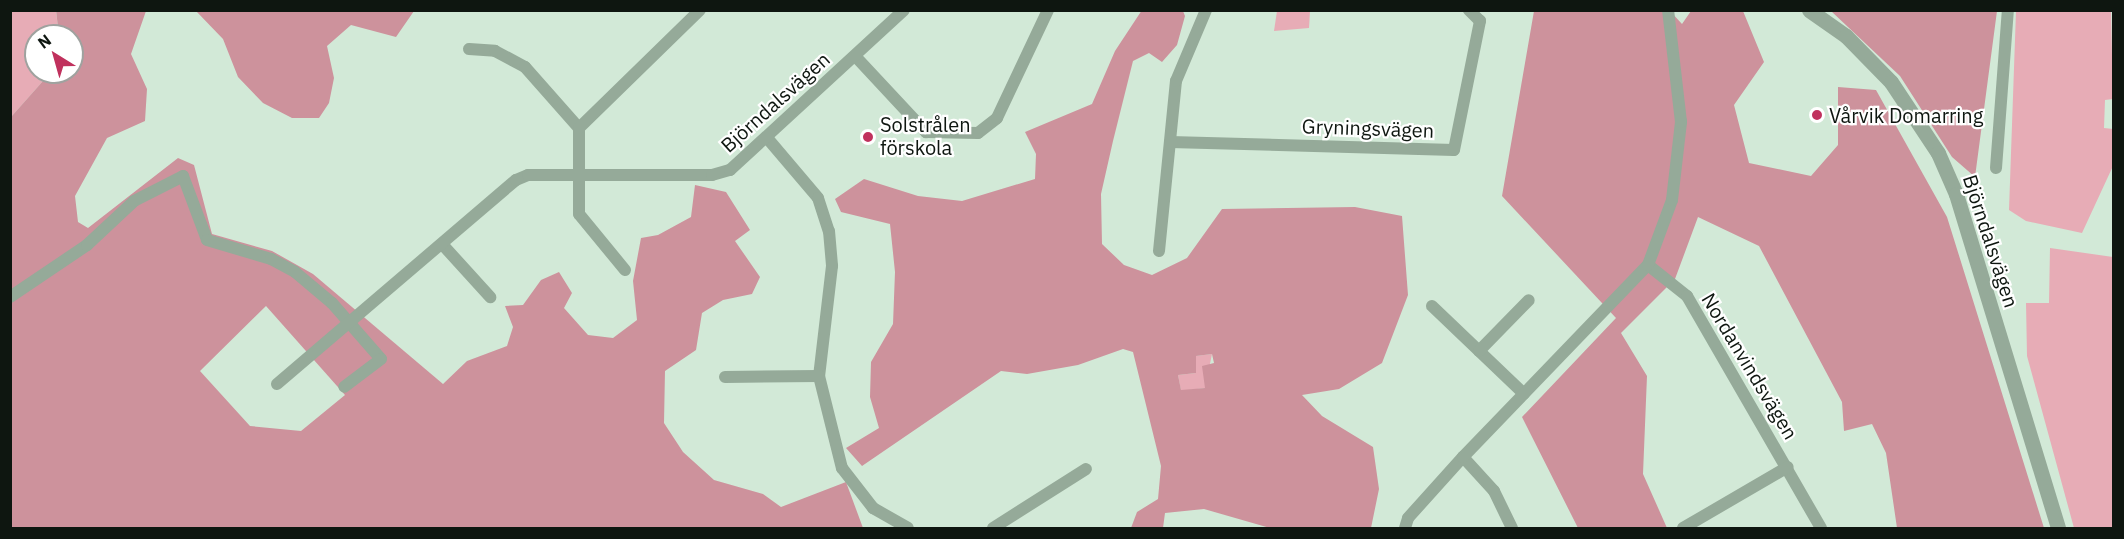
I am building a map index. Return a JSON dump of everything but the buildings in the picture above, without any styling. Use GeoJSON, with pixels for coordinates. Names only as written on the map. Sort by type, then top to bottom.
{"type":"FeatureCollection","features":[{"type":"Feature","properties":{"kind":"street"},"geometry":{"type":"LineString","coordinates":[[579,128],[700,10]]}},
{"type":"Feature","properties":{"kind":"street","name":"Björndalsvägen"},"geometry":{"type":"LineString","coordinates":[[277,384],[352,325],[522,176],[712,175],[730,170],[768,139],[904,10]]}},
{"type":"Feature","properties":{"kind":"street"},"geometry":{"type":"LineString","coordinates":[[856,57],[926,132],[978,133],[997,118],[1048,10]]}},
{"type":"Feature","properties":{"kind":"street"},"geometry":{"type":"LineString","coordinates":[[1159,251],[1176,81],[1206,10]]}},
{"type":"Feature","properties":{"kind":"street","name":"Gryningsvägen"},"geometry":{"type":"LineString","coordinates":[[1170,142],[1454,150],[1480,21],[1469,10]]}},
{"type":"Feature","properties":{"kind":"street"},"geometry":{"type":"LineString","coordinates":[[1405,528],[1408,518],[1463,457],[1648,265],[1672,200],[1681,122],[1668,10]]}},
{"type":"Feature","properties":{"kind":"street","name":"Björndalsvägen"},"geometry":{"type":"LineString","coordinates":[[1809,10],[1846,36],[1891,82],[1938,153],[1956,194],[2058,528]]}},
{"type":"Feature","properties":{"kind":"street"},"geometry":{"type":"LineString","coordinates":[[1996,168],[2008,10]]}},
{"type":"Feature","properties":{"kind":"street"},"geometry":{"type":"LineString","coordinates":[[469,49],[495,51],[525,67],[579,128],[584,226],[625,270]]}},
{"type":"Feature","properties":{"kind":"street"},"geometry":{"type":"LineString","coordinates":[[768,139],[818,198],[829,231],[832,266],[819,376],[842,468],[873,508],[908,528]]}},
{"type":"Feature","properties":{"kind":"street"},"geometry":{"type":"LineString","coordinates":[[10,297],[87,245],[134,201],[183,176],[207,240],[282,264],[352,325],[381,359],[344,387]]}},
{"type":"Feature","properties":{"kind":"street"},"geometry":{"type":"LineString","coordinates":[[442,244],[490,297]]}},
{"type":"Feature","properties":{"kind":"street","name":"Nordanvindsvägen"},"geometry":{"type":"LineString","coordinates":[[1648,265],[1687,296],[1788,467],[1821,528]]}},
{"type":"Feature","properties":{"kind":"street"},"geometry":{"type":"LineString","coordinates":[[1479,351],[1529,300]]}},
{"type":"Feature","properties":{"kind":"street"},"geometry":{"type":"LineString","coordinates":[[1432,306],[1524,394]]}},
{"type":"Feature","properties":{"kind":"street"},"geometry":{"type":"LineString","coordinates":[[725,377],[819,376]]}},
{"type":"Feature","properties":{"kind":"street"},"geometry":{"type":"LineString","coordinates":[[1463,457],[1494,491],[1512,528]]}},
{"type":"Feature","properties":{"kind":"street","name":"Nordanvindsvägen"},"geometry":{"type":"LineString","coordinates":[[1683,528],[1788,467]]}},
{"type":"Feature","properties":{"kind":"street"},"geometry":{"type":"LineString","coordinates":[[993,528],[1086,469]]}},
{"type":"Feature","properties":{"kind":"shaded area"},"geometry":{"type":"Polygon","coordinates":[[[56,10],[146,11],[131,54],[147,89],[145,121],[107,138],[75,196],[78,222],[88,228],[178,158],[194,165],[212,234],[272,251],[313,274],[443,384],[467,361],[507,346],[513,327],[505,306],[523,305],[541,280],[559,272],[572,293],[564,308],[588,335],[613,338],[637,320],[633,281],[641,238],[658,235],[691,217],[695,185],[726,192],[750,230],[735,241],[760,277],[752,294],[723,300],[702,313],[696,350],[665,371],[664,423],[683,452],[714,480],[763,494],[781,507],[846,482],[863,528],[11,528],[11,117],[40,84],[84,84],[84,24],[58,24],[56,10]],[[266,306],[200,371],[250,426],[301,431],[345,395],[266,306]]]}},
{"type":"Feature","properties":{"kind":"shaded area"},"geometry":{"type":"Polygon","coordinates":[[[1142,10],[1183,11],[1185,16],[1177,45],[1162,62],[1149,53],[1133,61],[1113,141],[1101,194],[1102,244],[1124,265],[1152,275],[1187,258],[1222,209],[1355,207],[1402,216],[1408,295],[1382,363],[1339,389],[1302,395],[1322,416],[1373,447],[1379,489],[1371,528],[1270,528],[1204,509],[1165,513],[1163,528],[1131,528],[1137,512],[1158,499],[1161,466],[1133,352],[1123,349],[1078,365],[1027,374],[1001,371],[862,466],[846,448],[879,428],[870,397],[871,362],[893,324],[895,272],[890,224],[841,212],[835,199],[864,179],[918,196],[962,201],[1035,179],[1036,154],[1025,132],[1092,104],[1115,51],[1142,10]],[[1212,354],[1196,356],[1196,373],[1178,375],[1181,390],[1205,388],[1202,366],[1214,363],[1212,354]]]}},
{"type":"Feature","properties":{"kind":"shaded area"},"geometry":{"type":"Polygon","coordinates":[[[11,11],[56,11],[58,24],[24,24],[24,84],[40,84],[11,117],[11,11]]]}},
{"type":"Feature","properties":{"kind":"shaded area"},"geometry":{"type":"Polygon","coordinates":[[[196,11],[414,11],[396,37],[351,25],[327,46],[334,78],[329,103],[319,118],[292,118],[263,103],[238,77],[223,39],[196,11]]]}},
{"type":"Feature","properties":{"kind":"shaded area"},"geometry":{"type":"Polygon","coordinates":[[[1277,11],[1310,11],[1309,28],[1274,31],[1277,11]]]}},
{"type":"Feature","properties":{"kind":"shaded area"},"geometry":{"type":"Polygon","coordinates":[[[1534,11],[1670,11],[1682,24],[1691,11],[1743,11],[1764,62],[1734,105],[1749,163],[1811,176],[1838,145],[1838,87],[1876,90],[1947,217],[2044,528],[1897,528],[1886,453],[1872,424],[1844,431],[1842,402],[1759,246],[1698,217],[1675,279],[1621,333],[1647,376],[1643,474],[1667,528],[1578,528],[1522,417],[1616,318],[1502,196],[1534,11]]]}},
{"type":"Feature","properties":{"kind":"shaded area"},"geometry":{"type":"Polygon","coordinates":[[[1831,11],[1997,11],[1975,177],[1952,157],[1900,76],[1831,11]]]}},
{"type":"Feature","properties":{"kind":"shaded area"},"geometry":{"type":"Polygon","coordinates":[[[2016,11],[2111,11],[2113,99],[2105,100],[2104,128],[2113,129],[2113,166],[2082,233],[2026,221],[2009,210],[2016,11]]]}},
{"type":"Feature","properties":{"kind":"shaded area"},"geometry":{"type":"Polygon","coordinates":[[[2050,248],[2113,257],[2113,528],[2074,528],[2027,356],[2026,303],[2049,303],[2050,248]]]}},
{"type":"Feature","properties":{"kind":"shaded area"},"geometry":{"type":"Polygon","coordinates":[[[1212,354],[1205,388],[1181,391],[1178,375],[1196,373],[1196,356],[1212,354]]]}},
{"type":"Feature","properties":{"kind":"place","name":"Vårvik Domarring"},"geometry":{"type":"Point","coordinates":[1817,115]}},
{"type":"Feature","properties":{"kind":"place","name":"Solstrålen förskola"},"geometry":{"type":"Point","coordinates":[868,137]}}]}
